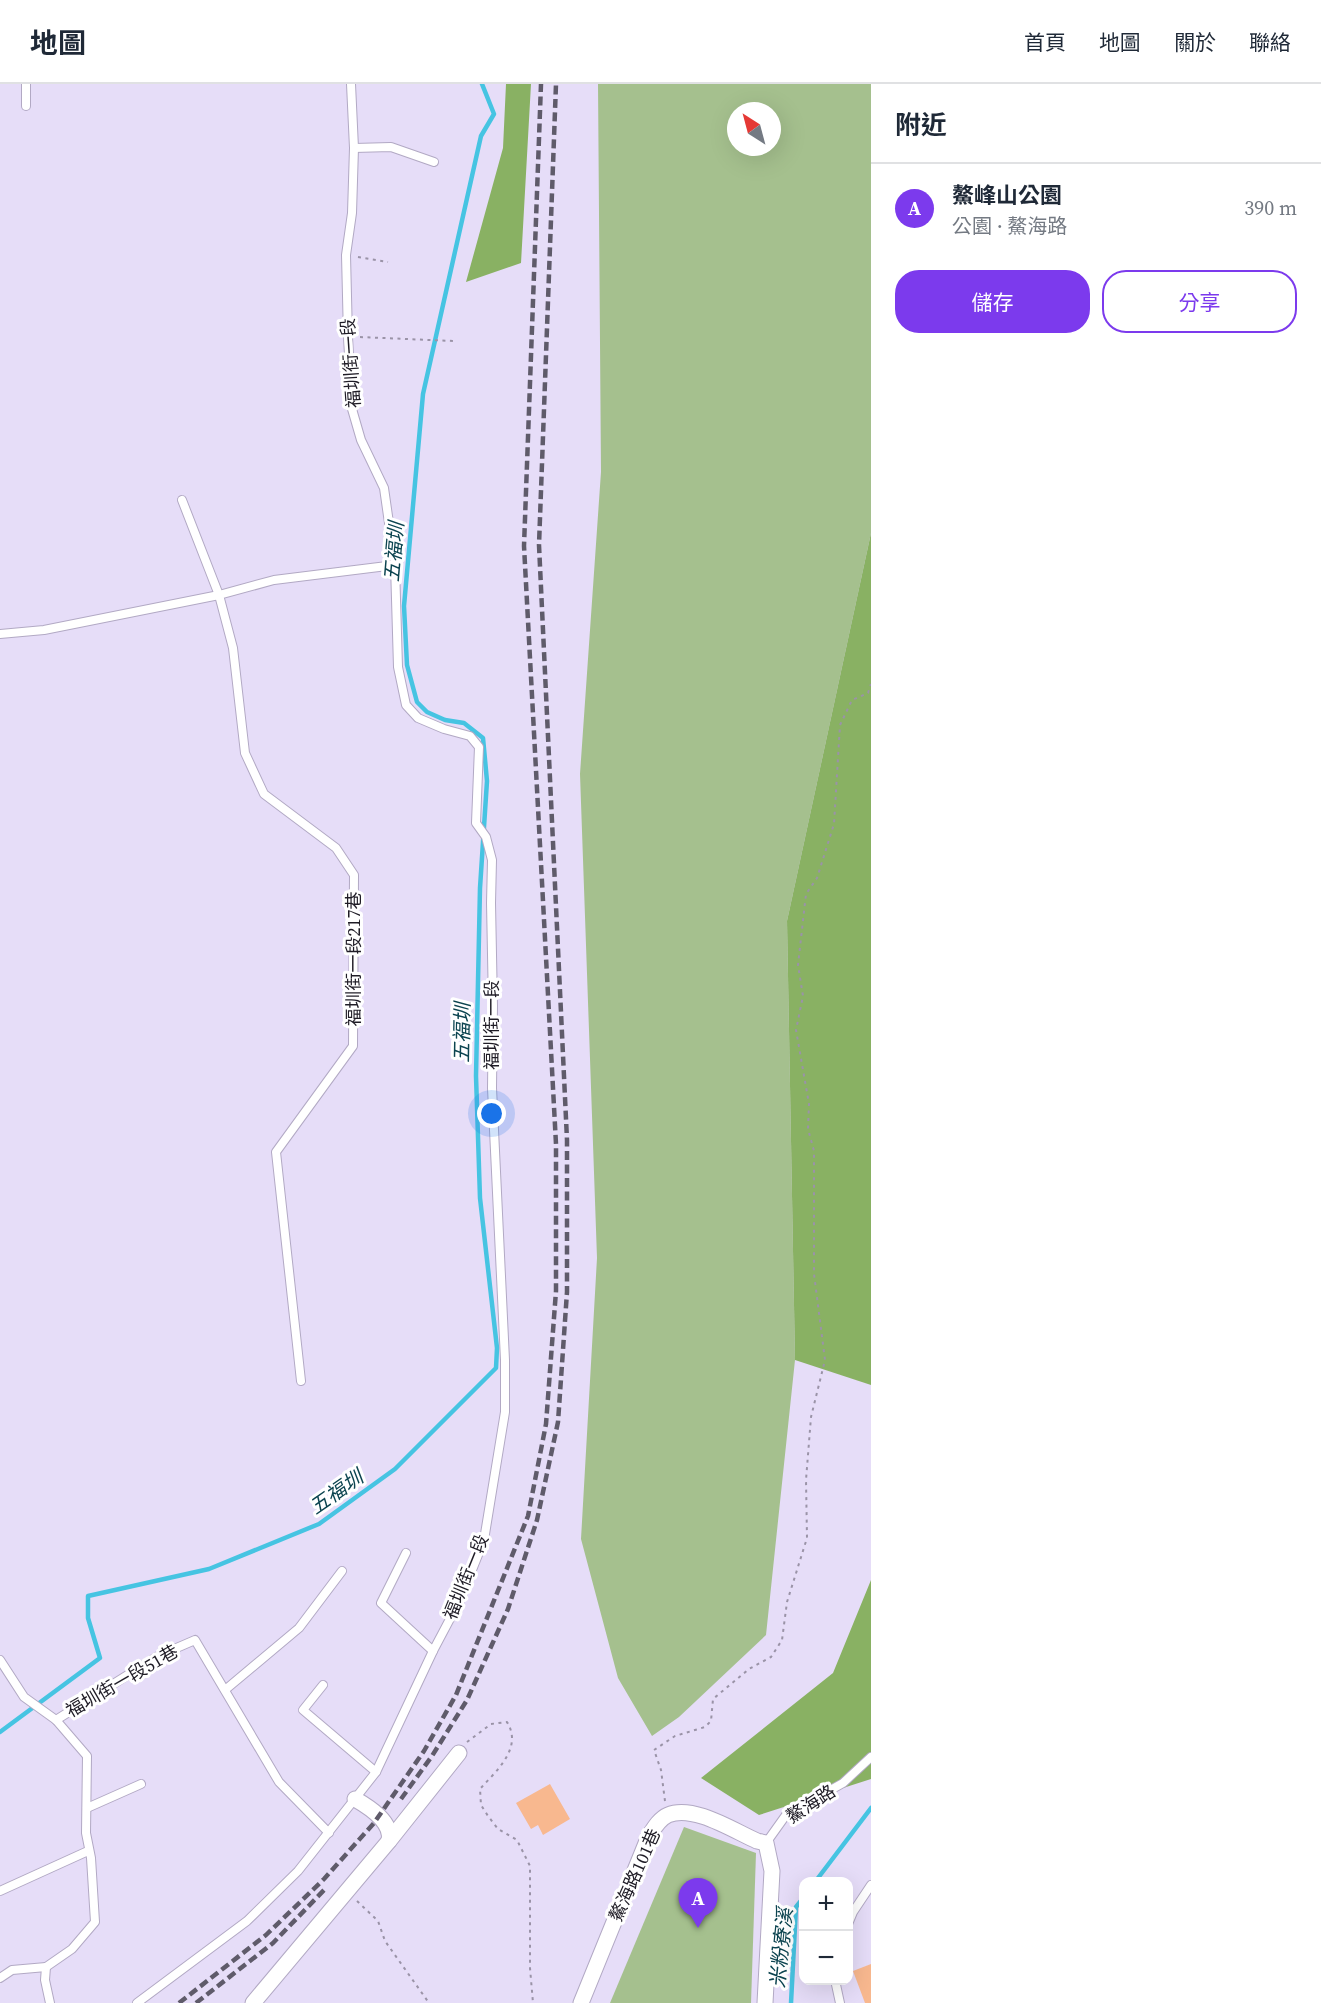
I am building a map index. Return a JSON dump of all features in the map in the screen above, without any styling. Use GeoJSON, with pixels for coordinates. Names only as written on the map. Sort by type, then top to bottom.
{"type":"FeatureCollection","features":[{"type":"Feature","properties":{"kind":"street"},"geometry":{"type":"LineString","coordinates":[[253,2003],[389,1841],[459,1753]]}},
{"type":"Feature","properties":{"kind":"street"},"geometry":{"type":"LineString","coordinates":[[355,1799],[371,1808],[387,1827],[391,1834],[389,1841]]}},
{"type":"Feature","properties":{"kind":"street","name":"鰲海路101巷"},"geometry":{"type":"LineString","coordinates":[[581,2003],[649,1836],[657,1823],[669,1815],[697,1814],[766,1843]]}},
{"type":"Feature","properties":{"kind":"street"},"geometry":{"type":"LineString","coordinates":[[765,2003],[772,1870],[766,1843]]}},
{"type":"Feature","properties":{"kind":"lane"},"geometry":{"type":"LineString","coordinates":[[26,84],[26,106]]}},
{"type":"Feature","properties":{"kind":"lane","name":"福圳街一段"},"geometry":{"type":"LineString","coordinates":[[137,2003],[247,1921],[298,1871],[376,1772],[460,1599],[484,1540],[505,1412],[505,1360],[492,1088],[492,860],[486,837],[476,823],[479,747],[470,736],[444,729],[418,718],[406,705],[398,666],[395,565],[384,488],[361,440],[352,409],[346,255],[352,213],[354,148],[351,84]]}},
{"type":"Feature","properties":{"kind":"lane"},"geometry":{"type":"LineString","coordinates":[[354,148],[391,147],[434,162]]}},
{"type":"Feature","properties":{"kind":"lane","name":"福圳街一段217巷"},"geometry":{"type":"LineString","coordinates":[[182,500],[219,595],[233,648],[245,753],[264,794],[336,848],[354,875],[353,1047],[276,1152],[301,1381]]}},
{"type":"Feature","properties":{"kind":"lane"},"geometry":{"type":"LineString","coordinates":[[0,634],[44,630],[219,595],[274,579],[395,565]]}},
{"type":"Feature","properties":{"kind":"lane"},"geometry":{"type":"LineString","coordinates":[[406,1553],[381,1603],[433,1651]]}},
{"type":"Feature","properties":{"kind":"lane"},"geometry":{"type":"LineString","coordinates":[[225,1690],[299,1628],[342,1571]]}},
{"type":"Feature","properties":{"kind":"lane","name":"福圳街一段51巷"},"geometry":{"type":"LineString","coordinates":[[46,1967],[72,1950],[95,1922],[91,1858],[86,1833],[87,1756],[55,1719],[158,1656],[195,1640],[279,1782],[329,1833]]}},
{"type":"Feature","properties":{"kind":"lane"},"geometry":{"type":"LineString","coordinates":[[0,1660],[24,1697],[55,1719]]}},
{"type":"Feature","properties":{"kind":"lane"},"geometry":{"type":"LineString","coordinates":[[323,1685],[303,1710],[376,1772]]}},
{"type":"Feature","properties":{"kind":"lane","name":"鰲海路"},"geometry":{"type":"LineString","coordinates":[[766,1843],[786,1815],[843,1783],[871,1757]]}},
{"type":"Feature","properties":{"kind":"lane"},"geometry":{"type":"LineString","coordinates":[[87,1808],[141,1784]]}},
{"type":"Feature","properties":{"kind":"lane"},"geometry":{"type":"LineString","coordinates":[[0,1891],[88,1851]]}},
{"type":"Feature","properties":{"kind":"lane"},"geometry":{"type":"LineString","coordinates":[[853,1912],[871,1885]]}},
{"type":"Feature","properties":{"kind":"lane"},"geometry":{"type":"LineString","coordinates":[[0,1978],[12,1970],[46,1967],[45,1980],[50,2003]]}},
{"type":"Feature","properties":{"kind":"lane"},"geometry":{"type":"LineString","coordinates":[[836,1985],[840,2003]]}},
{"type":"Feature","properties":{"kind":"path"},"geometry":{"type":"LineString","coordinates":[[346,255],[388,262]]}},
{"type":"Feature","properties":{"kind":"path"},"geometry":{"type":"LineString","coordinates":[[348,336],[453,341]]}},
{"type":"Feature","properties":{"kind":"path"},"geometry":{"type":"LineString","coordinates":[[669,1815],[663,1792],[661,1770],[654,1750],[675,1736],[705,1727],[711,1721],[712,1699],[749,1669],[771,1658],[782,1640],[787,1602],[807,1538],[806,1480],[811,1417],[825,1360],[814,1274],[813,1151],[808,1129],[809,1104],[796,1030],[803,996],[798,964],[806,894],[816,878],[834,824],[840,725],[852,700],[868,693],[871,684]]}},
{"type":"Feature","properties":{"kind":"path"},"geometry":{"type":"LineString","coordinates":[[459,1753],[466,1743],[490,1724],[507,1722],[513,1731],[513,1746],[500,1766],[480,1789],[481,1805],[498,1829],[517,1840],[530,1866],[530,1968],[533,2003]]}},
{"type":"Feature","properties":{"kind":"path"},"geometry":{"type":"LineString","coordinates":[[347,1891],[378,1921],[385,1941],[429,2003]]}},
{"type":"Feature","properties":{"kind":"green space"},"geometry":{"type":"Polygon","coordinates":[[[506,84],[531,84],[521,263],[466,282],[503,148],[506,84]]]}},
{"type":"Feature","properties":{"kind":"green space"},"geometry":{"type":"Polygon","coordinates":[[[598,84],[871,84],[871,533],[787,921],[795,1360],[766,1635],[679,1717],[652,1736],[618,1678],[581,1539],[597,1258],[580,774],[601,472],[598,84]]]}},
{"type":"Feature","properties":{"kind":"green space"},"geometry":{"type":"Polygon","coordinates":[[[871,533],[871,1385],[795,1360],[787,921],[871,533]]]}},
{"type":"Feature","properties":{"kind":"green space"},"geometry":{"type":"Polygon","coordinates":[[[871,1580],[871,1779],[759,1815],[701,1778],[833,1673],[871,1580]]]}},
{"type":"Feature","properties":{"kind":"green space"},"geometry":{"type":"Polygon","coordinates":[[[684,1827],[756,1853],[751,2003],[610,2003],[684,1827]]]}},
{"type":"Feature","properties":{"kind":"building"},"geometry":{"type":"Polygon","coordinates":[[[550,1784],[570,1819],[543,1835],[538,1825],[531,1829],[516,1803],[550,1784]]]}},
{"type":"Feature","properties":{"kind":"building"},"geometry":{"type":"Polygon","coordinates":[[[871,1964],[871,2003],[865,2003],[853,1971],[871,1964]]]}},
{"type":"Feature","properties":{"kind":"waterway","name":"五福圳"},"geometry":{"type":"LineString","coordinates":[[0,1732],[100,1658],[88,1618],[88,1596],[209,1569],[319,1524],[395,1469],[496,1368],[497,1348],[480,1198],[476,1076],[480,888],[487,781],[483,738],[464,723],[445,720],[427,712],[417,702],[407,665],[404,606],[423,394],[481,136],[494,114],[482,84]]}},
{"type":"Feature","properties":{"kind":"waterway","name":"米粉寮溪"},"geometry":{"type":"LineString","coordinates":[[819,1877],[871,1808]]}},
{"type":"Feature","properties":{"kind":"waterway","name":"米粉寮溪"},"geometry":{"type":"LineString","coordinates":[[791,2003],[796,1907],[799,1903]]}},
{"type":"Feature","properties":{"kind":"railway"},"geometry":{"type":"LineString","coordinates":[[179,2003],[266,1935],[324,1879],[374,1823],[424,1751],[456,1695],[528,1516],[546,1424],[556,1291],[556,1144],[524,546],[541,84]]}},
{"type":"Feature","properties":{"kind":"railway"},"geometry":{"type":"LineString","coordinates":[[401,1799],[432,1756],[467,1700],[508,1609],[537,1520],[558,1422],[567,1292],[567,1140],[539,545],[556,84]]}},
{"type":"Feature","properties":{"kind":"railway"},"geometry":{"type":"LineString","coordinates":[[196,2003],[273,1943],[326,1888]]}},
{"type":"Feature","properties":{"kind":"place","name":"鰲峰山公園"},"geometry":{"type":"Point","coordinates":[698,1928]}}]}
